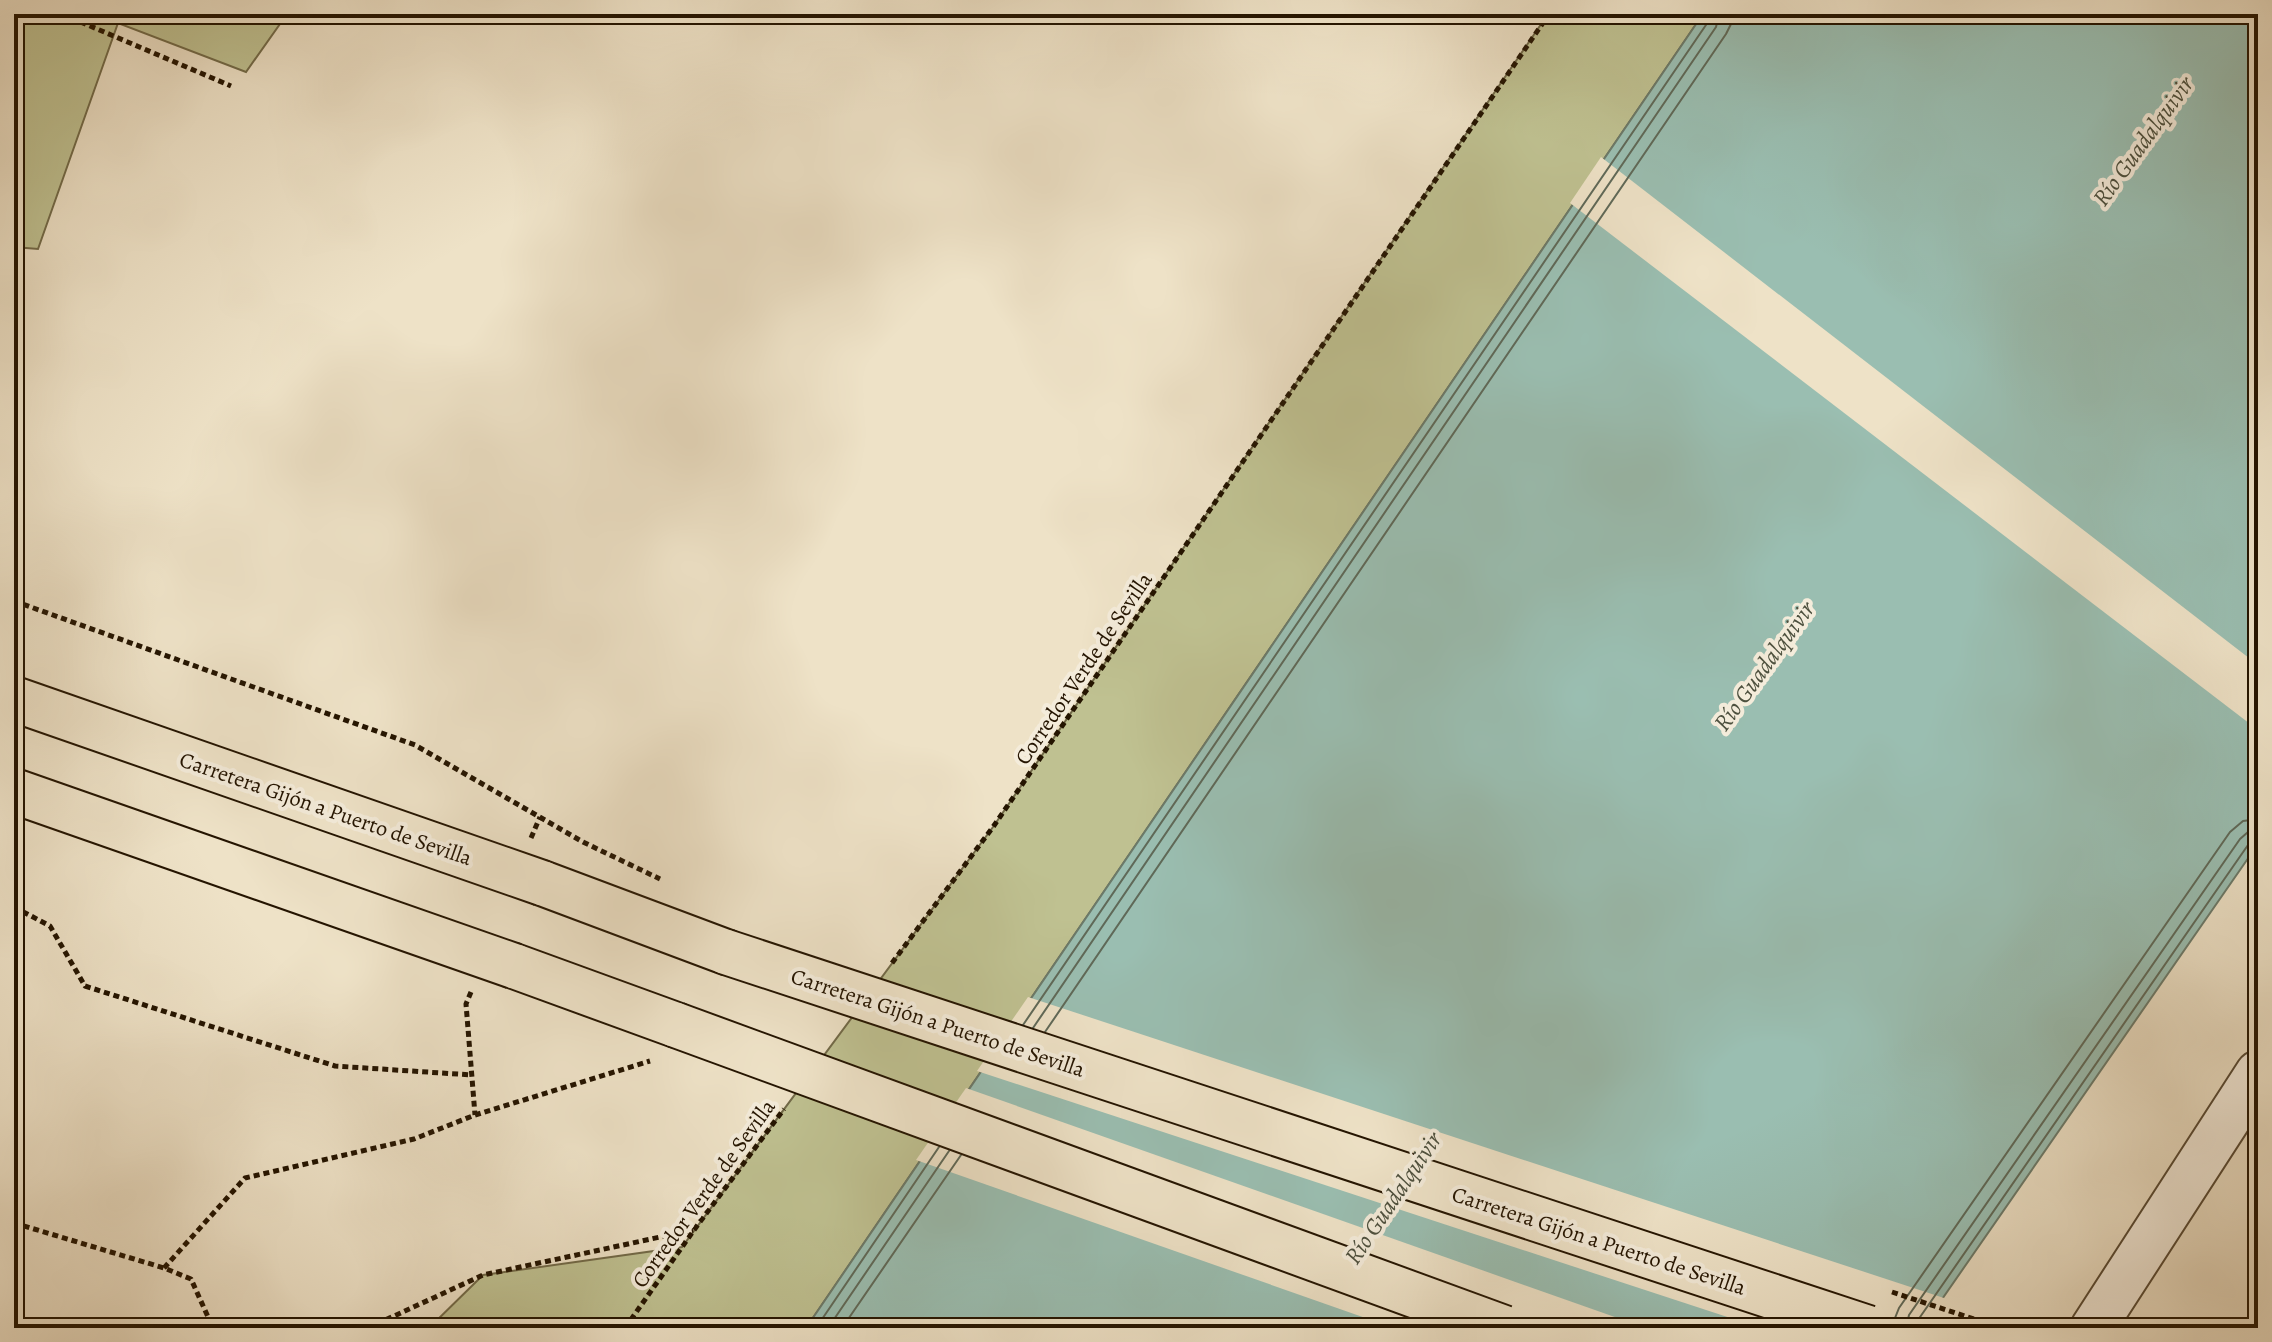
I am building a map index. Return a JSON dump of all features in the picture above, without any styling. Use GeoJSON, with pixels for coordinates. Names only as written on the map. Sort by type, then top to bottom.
{"type":"FeatureCollection","features":[{"type":"Feature","properties":{"kind":"highway","name":"Carretera Gijón a Puerto de Sevilla"},"geometry":{"type":"LineString","coordinates":[[14,699],[542,883],[726,952],[1868,1328]]}},
{"type":"Feature","properties":{"kind":"highway"},"geometry":{"type":"LineString","coordinates":[[14,791],[514,966],[664,1042],[1504,1328]]}},
{"type":"Feature","properties":{"kind":"lane"},"geometry":{"type":"LineString","coordinates":[[2093,1328],[2258,1073]]}},
{"type":"Feature","properties":{"kind":"path"},"geometry":{"type":"LineString","coordinates":[[62,14],[231,86]]}},
{"type":"Feature","properties":{"kind":"path","name":"Corredor Verde de Sevilla"},"geometry":{"type":"LineString","coordinates":[[890,965],[993,827],[1549,14]]}},
{"type":"Feature","properties":{"kind":"path"},"geometry":{"type":"LineString","coordinates":[[14,601],[415,745],[583,842]]}},
{"type":"Feature","properties":{"kind":"path"},"geometry":{"type":"LineString","coordinates":[[14,907],[50,926],[85,986],[335,1066],[472,1075]]}},
{"type":"Feature","properties":{"kind":"path"},"geometry":{"type":"LineString","coordinates":[[164,1268],[245,1178],[414,1139],[664,1042]]}},
{"type":"Feature","properties":{"kind":"path","name":"Corredor Verde de Sevilla"},"geometry":{"type":"LineString","coordinates":[[625,1328],[787,1104]]}},
{"type":"Feature","properties":{"kind":"path"},"geometry":{"type":"LineString","coordinates":[[14,1223],[191,1279],[213,1328]]}},
{"type":"Feature","properties":{"kind":"path"},"geometry":{"type":"LineString","coordinates":[[368,1328],[483,1275],[694,1230]]}},
{"type":"Feature","properties":{"kind":"green space"},"geometry":{"type":"Polygon","coordinates":[[[14,14],[287,14],[246,72],[118,23],[38,249],[14,247],[14,14]]]}},
{"type":"Feature","properties":{"kind":"green space"},"geometry":{"type":"Polygon","coordinates":[[[1548,14],[1703,14],[806,1328],[429,1328],[483,1275],[682,1247],[993,827],[1548,14]]]}},
{"type":"Feature","properties":{"kind":"water","name":"Río Guadalquivir"},"geometry":{"type":"Polygon","coordinates":[[[1703,14],[2258,14],[2258,844],[1922,1328],[806,1328],[1703,14]]]}},
{"type":"Feature","properties":{"kind":"pier"},"geometry":{"type":"Polygon","coordinates":[[[1601,157],[2258,665],[2258,730],[1570,203],[1601,157]]]}},
{"type":"Feature","properties":{"kind":"pier"},"geometry":{"type":"Polygon","coordinates":[[[1028,997],[1947,1299],[1927,1328],[1761,1328],[977,1071],[1028,997]]]}},
{"type":"Feature","properties":{"kind":"pier"},"geometry":{"type":"Polygon","coordinates":[[[966,1088],[1646,1328],[1394,1328],[916,1160],[966,1088]]]}}]}
